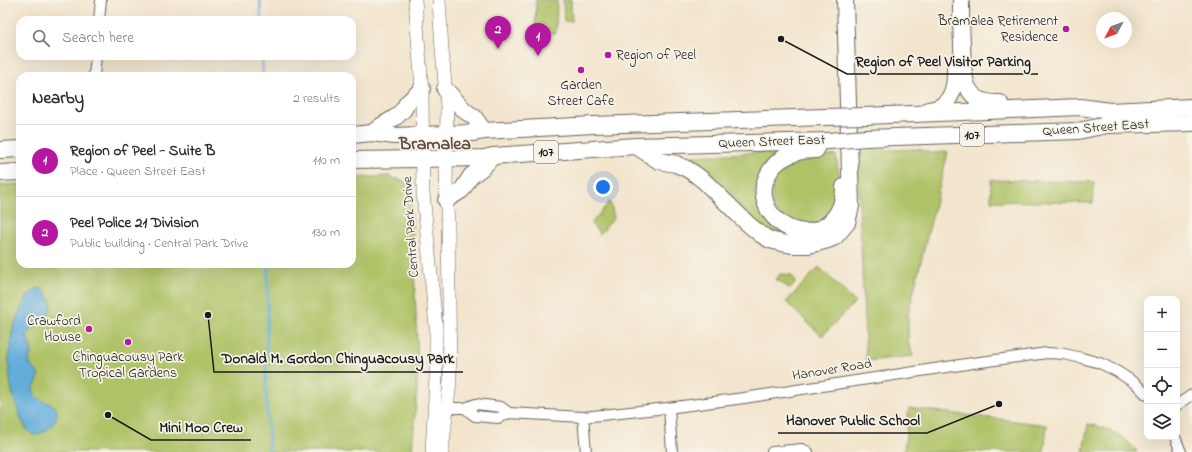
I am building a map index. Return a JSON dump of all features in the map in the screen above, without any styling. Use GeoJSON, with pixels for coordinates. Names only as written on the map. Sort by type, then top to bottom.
{"type":"FeatureCollection","features":[{"type":"Feature","properties":{"kind":"main road"},"geometry":{"type":"LineString","coordinates":[[828,140],[819,149],[800,151],[784,158],[773,167],[767,176],[763,186],[763,191],[767,209],[776,220],[791,229],[806,232],[825,226],[836,215],[844,196],[844,160],[837,0]]}},
{"type":"Feature","properties":{"kind":"main road"},"geometry":{"type":"LineString","coordinates":[[636,146],[659,161],[676,164],[695,174],[747,223],[770,240],[792,245],[809,245],[822,243],[835,237],[847,223],[851,206],[845,0]]}},
{"type":"Feature","properties":{"kind":"main road"},"geometry":{"type":"LineString","coordinates":[[888,114],[896,111],[935,109],[942,106],[952,95],[955,75],[953,0]]}},
{"type":"Feature","properties":{"kind":"main road"},"geometry":{"type":"LineString","coordinates":[[961,0],[962,63],[964,78],[968,88],[975,96],[988,103],[1064,100],[1080,107]]}},
{"type":"Feature","properties":{"kind":"main road"},"geometry":{"type":"LineString","coordinates":[[372,133],[396,117],[404,109],[407,103],[422,89]]}},
{"type":"Feature","properties":{"kind":"main road"},"geometry":{"type":"LineString","coordinates":[[445,89],[465,110],[474,117],[484,130]]}},
{"type":"Feature","properties":{"kind":"main road","name":"Queen Street East"},"geometry":{"type":"LineString","coordinates":[[356,134],[372,133],[394,136],[472,133],[484,130],[825,116],[865,116],[1080,107],[1110,110],[1192,106]]}},
{"type":"Feature","properties":{"kind":"main road","name":"Queen Street East"},"geometry":{"type":"LineString","coordinates":[[356,160],[484,158],[493,156],[636,146],[1078,131],[1107,125],[1192,123]]}},
{"type":"Feature","properties":{"kind":"main road"},"geometry":{"type":"LineString","coordinates":[[0,150],[16,149]]}},
{"type":"Feature","properties":{"kind":"main road"},"geometry":{"type":"LineString","coordinates":[[446,200],[462,190],[471,176],[483,167],[493,156]]}},
{"type":"Feature","properties":{"kind":"main road"},"geometry":{"type":"LineString","coordinates":[[0,173],[16,172]]}},
{"type":"Feature","properties":{"kind":"street"},"geometry":{"type":"LineString","coordinates":[[99,16],[101,0]]}},
{"type":"Feature","properties":{"kind":"street","name":"Central Park Drive"},"geometry":{"type":"LineString","coordinates":[[415,0],[422,89],[423,193],[436,327],[442,452]]}},
{"type":"Feature","properties":{"kind":"street","name":"Central Park Drive"},"geometry":{"type":"LineString","coordinates":[[432,452],[441,408],[450,381],[448,224],[446,200],[447,106],[439,0]]}},
{"type":"Feature","properties":{"kind":"street"},"geometry":{"type":"LineString","coordinates":[[94,72],[96,60]]}},
{"type":"Feature","properties":{"kind":"street","name":"Hanover Road"},"geometry":{"type":"LineString","coordinates":[[441,408],[465,408],[475,416],[498,418],[509,413],[583,417],[744,398],[1047,353],[1064,354],[1100,364],[1118,372],[1136,384],[1144,392]]}},
{"type":"Feature","properties":{"kind":"street"},"geometry":{"type":"LineString","coordinates":[[1178,404],[1192,394]]}},
{"type":"Feature","properties":{"kind":"street"},"geometry":{"type":"LineString","coordinates":[[669,408],[672,452]]}},
{"type":"Feature","properties":{"kind":"street"},"geometry":{"type":"LineString","coordinates":[[583,417],[586,452]]}},
{"type":"Feature","properties":{"kind":"street"},"geometry":{"type":"LineString","coordinates":[[1176,440],[1181,452]]}},
{"type":"Feature","properties":{"kind":"street"},"geometry":{"type":"LineString","coordinates":[[772,452],[802,449],[808,452]]}},
{"type":"Feature","properties":{"kind":"green space"},"geometry":{"type":"Polygon","coordinates":[[[536,0],[557,0],[556,33],[535,34],[536,0]]]}},
{"type":"Feature","properties":{"kind":"green space"},"geometry":{"type":"Polygon","coordinates":[[[563,0],[571,0],[572,21],[564,21],[563,0]]]}},
{"type":"Feature","properties":{"kind":"green space"},"geometry":{"type":"Polygon","coordinates":[[[919,149],[930,153],[948,152],[908,314],[908,341],[913,356],[866,361],[857,154],[866,151],[919,149]]]}},
{"type":"Feature","properties":{"kind":"green space"},"geometry":{"type":"Polygon","coordinates":[[[784,151],[766,163],[755,191],[763,216],[779,231],[803,238],[804,240],[767,233],[674,157],[784,151]]]}},
{"type":"Feature","properties":{"kind":"green space"},"geometry":{"type":"Polygon","coordinates":[[[836,155],[839,175],[838,199],[831,215],[815,226],[798,227],[772,209],[772,176],[786,162],[836,155]]]}},
{"type":"Feature","properties":{"kind":"green space"},"geometry":{"type":"Polygon","coordinates":[[[389,176],[403,181],[411,189],[418,366],[412,452],[0,452],[0,185],[16,184],[16,268],[356,268],[356,178],[389,176]]]}},
{"type":"Feature","properties":{"kind":"green space"},"geometry":{"type":"Polygon","coordinates":[[[991,180],[1094,182],[1093,203],[991,201],[991,180]]]}},
{"type":"Feature","properties":{"kind":"green space"},"geometry":{"type":"Polygon","coordinates":[[[609,202],[611,204],[614,218],[600,234],[591,224],[609,202]]]}},
{"type":"Feature","properties":{"kind":"green space"},"geometry":{"type":"Polygon","coordinates":[[[819,267],[855,302],[822,336],[786,302],[819,267]]]}},
{"type":"Feature","properties":{"kind":"green space"},"geometry":{"type":"Polygon","coordinates":[[[780,274],[791,275],[795,280],[795,284],[790,289],[776,280],[780,274]]]}},
{"type":"Feature","properties":{"kind":"green space"},"geometry":{"type":"Polygon","coordinates":[[[909,408],[1047,425],[1044,452],[904,452],[909,408]]]}},
{"type":"Feature","properties":{"kind":"green space"},"geometry":{"type":"Polygon","coordinates":[[[1088,424],[1115,433],[1129,443],[1137,452],[1083,452],[1088,424]]]}},
{"type":"Feature","properties":{"kind":"water"},"geometry":{"type":"Polygon","coordinates":[[[36,289],[45,291],[51,302],[51,309],[27,336],[31,350],[29,363],[38,375],[33,389],[40,400],[54,406],[57,413],[54,422],[47,430],[34,435],[25,426],[13,394],[9,354],[14,325],[26,298],[36,289]]]}},
{"type":"Feature","properties":{"kind":"waterway"},"geometry":{"type":"LineString","coordinates":[[260,0],[261,16]]}},
{"type":"Feature","properties":{"kind":"waterway"},"geometry":{"type":"LineString","coordinates":[[262,60],[263,72]]}},
{"type":"Feature","properties":{"kind":"waterway"},"geometry":{"type":"LineString","coordinates":[[268,268],[266,387],[269,452]]}},
{"type":"Feature","properties":{"kind":"place","name":"Bramalea Retirement Residence"},"geometry":{"type":"Point","coordinates":[1066,29]}},
{"type":"Feature","properties":{"kind":"place","name":"Region of Peel Visitor Parking"},"geometry":{"type":"Point","coordinates":[781,39]}},
{"type":"Feature","properties":{"kind":"place","name":"Peel Police 21 Division"},"geometry":{"type":"Point","coordinates":[498,49]}},
{"type":"Feature","properties":{"kind":"place","name":"Region of Peel"},"geometry":{"type":"Point","coordinates":[608,55]}},
{"type":"Feature","properties":{"kind":"place","name":"Region of Peel - Suite B"},"geometry":{"type":"Point","coordinates":[538,56]}},
{"type":"Feature","properties":{"kind":"place","name":"Garden Street Cafe"},"geometry":{"type":"Point","coordinates":[581,70]}},
{"type":"Feature","properties":{"kind":"place","name":"Donald M. Gordon Chinguacousy Park"},"geometry":{"type":"Point","coordinates":[208,315]}},
{"type":"Feature","properties":{"kind":"place","name":"Crawford House"},"geometry":{"type":"Point","coordinates":[89,329]}},
{"type":"Feature","properties":{"kind":"place","name":"Chinguacousy Park Tropical Gardens"},"geometry":{"type":"Point","coordinates":[128,342]}},
{"type":"Feature","properties":{"kind":"place","name":"Hanover Public School"},"geometry":{"type":"Point","coordinates":[999,404]}},
{"type":"Feature","properties":{"kind":"place","name":"Mini Moo Crew"},"geometry":{"type":"Point","coordinates":[108,415]}},
{"type":"Feature","properties":{"kind":"district","name":"Bramalea"},"geometry":{"type":"Point","coordinates":[435,145]}}]}
